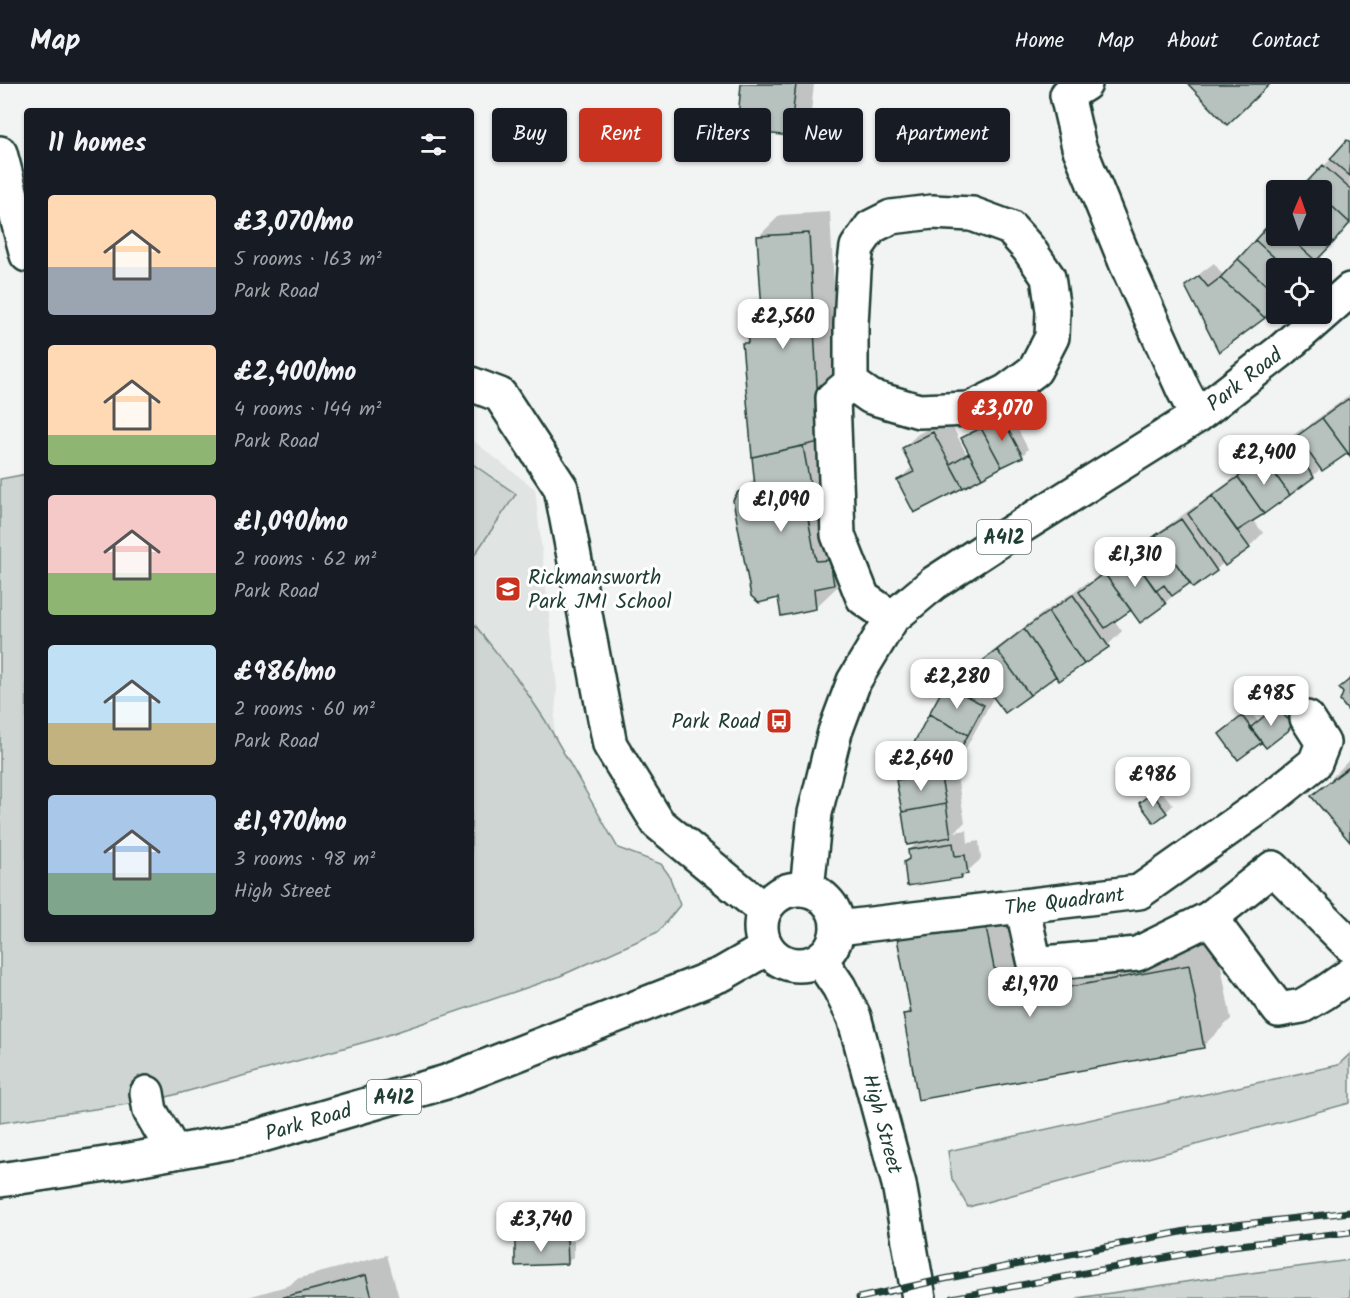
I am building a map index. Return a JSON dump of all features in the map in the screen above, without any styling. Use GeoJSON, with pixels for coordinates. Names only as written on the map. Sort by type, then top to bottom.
{"type":"FeatureCollection","features":[{"type":"Feature","properties":{"kind":"main road"},"geometry":{"type":"LineString","coordinates":[[1085,84],[1067,95],[1079,147],[1132,276],[1197,416]]}},
{"type":"Feature","properties":{"kind":"main road"},"geometry":{"type":"LineString","coordinates":[[0,153],[24,244]]}},
{"type":"Feature","properties":{"kind":"main road"},"geometry":{"type":"LineString","coordinates":[[932,212],[972,214],[1010,228],[1028,248],[1048,277],[1053,311],[1052,337],[1035,370],[1007,391],[970,409],[920,411],[871,397],[851,383],[854,270],[857,247],[871,227],[891,217],[932,212]]}},
{"type":"Feature","properties":{"kind":"main road","name":"Park Road"},"geometry":{"type":"LineString","coordinates":[[807,889],[815,813],[835,732],[854,681],[892,618],[934,584],[1000,540],[1197,416],[1282,350],[1350,290]]}},
{"type":"Feature","properties":{"kind":"main road"},"geometry":{"type":"LineString","coordinates":[[851,383],[833,398],[838,535],[863,598],[892,618]]}},
{"type":"Feature","properties":{"kind":"main road"},"geometry":{"type":"LineString","coordinates":[[474,385],[500,395],[561,488],[610,745],[658,824],[764,910]]}},
{"type":"Feature","properties":{"kind":"main road","name":"The Quadrant"},"geometry":{"type":"LineString","coordinates":[[838,928],[1139,892],[1265,803],[1315,763],[1323,743],[1307,718]]}},
{"type":"Feature","properties":{"kind":"main road"},"geometry":{"type":"LineString","coordinates":[[1022,906],[1035,964],[1137,954],[1210,918],[1273,868],[1350,945]]}},
{"type":"Feature","properties":{"kind":"main road"},"geometry":{"type":"LineString","coordinates":[[794,888],[807,889],[819,894],[836,914],[838,928],[835,940],[829,951],[820,959],[809,964],[785,963],[766,948],[761,935],[764,910],[772,899],[794,888]]}},
{"type":"Feature","properties":{"kind":"main road"},"geometry":{"type":"LineString","coordinates":[[1210,918],[1279,1010],[1302,1006],[1350,975]]}},
{"type":"Feature","properties":{"kind":"main road","name":"Park Road"},"geometry":{"type":"LineString","coordinates":[[0,1180],[252,1138],[446,1082],[722,974],[766,948]]}},
{"type":"Feature","properties":{"kind":"main road","name":"High Street"},"geometry":{"type":"LineString","coordinates":[[820,959],[839,987],[854,1017],[899,1184],[919,1298]]}},
{"type":"Feature","properties":{"kind":"main road"},"geometry":{"type":"LineString","coordinates":[[147,1093],[150,1111],[174,1152]]}},
{"type":"Feature","properties":{"kind":"shaded area","name":"Rickmansworth Park JMI School"},"geometry":{"type":"Polygon","coordinates":[[[474,441],[535,489],[557,688],[553,744],[474,834],[474,441]]]}},
{"type":"Feature","properties":{"kind":"shaded area"},"geometry":{"type":"Polygon","coordinates":[[[474,465],[516,494],[474,556],[474,465]]]}},
{"type":"Feature","properties":{"kind":"shaded area"},"geometry":{"type":"Polygon","coordinates":[[[24,475],[24,942],[474,942],[474,624],[521,684],[545,720],[618,848],[661,864],[669,875],[680,905],[658,932],[558,977],[376,1039],[156,1100],[0,1123],[0,479],[24,475]]]}},
{"type":"Feature","properties":{"kind":"shaded area"},"geometry":{"type":"Polygon","coordinates":[[[1350,1054],[1350,1103],[968,1207],[952,1179],[948,1151],[1338,1065],[1350,1054]]]}},
{"type":"Feature","properties":{"kind":"shaded area"},"geometry":{"type":"Polygon","coordinates":[[[1350,1260],[1350,1298],[1077,1298],[1198,1280],[1350,1260]]]}},
{"type":"Feature","properties":{"kind":"building"},"geometry":{"type":"Polygon","coordinates":[[[741,84],[796,84],[793,108],[783,108],[783,135],[771,134],[771,108],[739,108],[741,84]]]}},
{"type":"Feature","properties":{"kind":"building"},"geometry":{"type":"Polygon","coordinates":[[[1188,84],[1270,84],[1227,125],[1188,84]]]}},
{"type":"Feature","properties":{"kind":"building"},"geometry":{"type":"Polygon","coordinates":[[[1347,140],[1350,142],[1350,176],[1330,159],[1347,140]]]}},
{"type":"Feature","properties":{"kind":"building"},"geometry":{"type":"Polygon","coordinates":[[[1323,165],[1350,189],[1350,223],[1332,206],[1332,180],[1309,180],[1323,165]]]}},
{"type":"Feature","properties":{"kind":"building"},"geometry":{"type":"Polygon","coordinates":[[[1332,206],[1350,223],[1334,242],[1332,240],[1332,206]]]}},
{"type":"Feature","properties":{"kind":"building"},"geometry":{"type":"Polygon","coordinates":[[[1266,228],[1266,246],[1299,246],[1313,258],[1275,258],[1255,240],[1266,228]]]}},
{"type":"Feature","properties":{"kind":"building"},"geometry":{"type":"Polygon","coordinates":[[[809,233],[820,442],[752,457],[742,343],[748,343],[747,327],[763,326],[757,236],[809,233]]]}},
{"type":"Feature","properties":{"kind":"building"},"geometry":{"type":"Polygon","coordinates":[[[1255,240],[1275,258],[1266,258],[1266,285],[1238,259],[1255,240]]]}},
{"type":"Feature","properties":{"kind":"building"},"geometry":{"type":"Polygon","coordinates":[[[1299,246],[1330,246],[1319,258],[1313,258],[1299,246]]]}},
{"type":"Feature","properties":{"kind":"building"},"geometry":{"type":"Polygon","coordinates":[[[1238,259],[1266,285],[1265,318],[1220,278],[1238,259]]]}},
{"type":"Feature","properties":{"kind":"building"},"geometry":{"type":"Polygon","coordinates":[[[1199,276],[1208,287],[1220,278],[1265,318],[1219,352],[1185,286],[1199,276]]]}},
{"type":"Feature","properties":{"kind":"building"},"geometry":{"type":"Polygon","coordinates":[[[1348,399],[1350,401],[1350,456],[1322,418],[1348,399]]]}},
{"type":"Feature","properties":{"kind":"building"},"geometry":{"type":"Polygon","coordinates":[[[1002,418],[1023,457],[1002,467],[981,428],[1002,418]]]}},
{"type":"Feature","properties":{"kind":"building"},"geometry":{"type":"Polygon","coordinates":[[[1322,418],[1348,453],[1322,471],[1297,436],[1322,418]]]}},
{"type":"Feature","properties":{"kind":"building"},"geometry":{"type":"Polygon","coordinates":[[[981,428],[1002,467],[982,478],[961,438],[981,428]]]}},
{"type":"Feature","properties":{"kind":"building"},"geometry":{"type":"Polygon","coordinates":[[[933,432],[963,488],[914,513],[897,480],[914,472],[902,448],[933,432]]]}},
{"type":"Feature","properties":{"kind":"building"},"geometry":{"type":"Polygon","coordinates":[[[1288,442],[1314,477],[1290,495],[1264,459],[1288,442]]]}},
{"type":"Feature","properties":{"kind":"building"},"geometry":{"type":"Polygon","coordinates":[[[803,446],[815,511],[807,513],[816,561],[830,560],[834,585],[814,589],[816,609],[781,616],[778,598],[759,603],[751,596],[733,500],[738,492],[748,489],[756,496],[752,457],[803,446]]]}},
{"type":"Feature","properties":{"kind":"building"},"geometry":{"type":"Polygon","coordinates":[[[969,453],[982,478],[963,488],[950,464],[969,453]]]}},
{"type":"Feature","properties":{"kind":"building"},"geometry":{"type":"Polygon","coordinates":[[[1264,459],[1290,495],[1264,514],[1238,477],[1264,459]]]}},
{"type":"Feature","properties":{"kind":"building"},"geometry":{"type":"Polygon","coordinates":[[[1238,477],[1264,514],[1237,531],[1212,496],[1238,477]]]}},
{"type":"Feature","properties":{"kind":"building"},"geometry":{"type":"Polygon","coordinates":[[[1212,496],[1250,548],[1225,566],[1188,514],[1212,496]]]}},
{"type":"Feature","properties":{"kind":"building"},"geometry":{"type":"Polygon","coordinates":[[[1181,519],[1217,571],[1193,588],[1156,535],[1181,519]]]}},
{"type":"Feature","properties":{"kind":"building"},"geometry":{"type":"Polygon","coordinates":[[[1156,535],[1190,583],[1172,596],[1164,585],[1156,591],[1130,554],[1156,535]]]}},
{"type":"Feature","properties":{"kind":"building"},"geometry":{"type":"Polygon","coordinates":[[[1130,554],[1166,604],[1140,623],[1104,573],[1130,554]]]}},
{"type":"Feature","properties":{"kind":"building"},"geometry":{"type":"Polygon","coordinates":[[[1104,573],[1131,610],[1105,628],[1079,592],[1104,573]]]}},
{"type":"Feature","properties":{"kind":"building"},"geometry":{"type":"Polygon","coordinates":[[[1073,595],[1109,647],[1084,664],[1048,612],[1073,595]]]}},
{"type":"Feature","properties":{"kind":"building"},"geometry":{"type":"Polygon","coordinates":[[[1048,612],[1084,664],[1059,681],[1024,629],[1048,612]]]}},
{"type":"Feature","properties":{"kind":"building"},"geometry":{"type":"Polygon","coordinates":[[[1024,629],[1056,676],[1030,695],[997,650],[1024,629]]]}},
{"type":"Feature","properties":{"kind":"building"},"geometry":{"type":"Polygon","coordinates":[[[997,650],[1030,695],[1005,713],[972,669],[997,650]]]}},
{"type":"Feature","properties":{"kind":"building"},"geometry":{"type":"Polygon","coordinates":[[[1350,679],[1350,713],[1340,701],[1343,693],[1339,688],[1350,679]]]}},
{"type":"Feature","properties":{"kind":"building"},"geometry":{"type":"Polygon","coordinates":[[[945,685],[984,705],[968,735],[929,714],[945,685]]]}},
{"type":"Feature","properties":{"kind":"building"},"geometry":{"type":"Polygon","coordinates":[[[1275,707],[1290,721],[1291,726],[1266,748],[1250,728],[1275,707]]]}},
{"type":"Feature","properties":{"kind":"building"},"geometry":{"type":"Polygon","coordinates":[[[929,714],[968,735],[952,764],[914,743],[929,714]]]}},
{"type":"Feature","properties":{"kind":"building"},"geometry":{"type":"Polygon","coordinates":[[[1242,716],[1262,742],[1238,760],[1219,734],[1242,716]]]}},
{"type":"Feature","properties":{"kind":"building"},"geometry":{"type":"Polygon","coordinates":[[[1348,768],[1350,769],[1350,842],[1311,796],[1348,768]]]}},
{"type":"Feature","properties":{"kind":"building"},"geometry":{"type":"Polygon","coordinates":[[[940,773],[946,804],[902,812],[896,780],[940,773]]]}},
{"type":"Feature","properties":{"kind":"building"},"geometry":{"type":"Polygon","coordinates":[[[1152,793],[1167,813],[1154,823],[1139,803],[1152,793]]]}},
{"type":"Feature","properties":{"kind":"building"},"geometry":{"type":"Polygon","coordinates":[[[946,804],[951,837],[907,845],[902,812],[946,804]]]}},
{"type":"Feature","properties":{"kind":"building"},"geometry":{"type":"Polygon","coordinates":[[[953,843],[955,856],[965,855],[968,874],[961,875],[962,878],[907,886],[904,862],[909,859],[908,850],[953,843]]]}},
{"type":"Feature","properties":{"kind":"building"},"geometry":{"type":"Polygon","coordinates":[[[985,922],[994,968],[1037,993],[1189,965],[1204,1048],[918,1100],[903,1014],[911,1013],[897,938],[985,922]]]}},
{"type":"Feature","properties":{"kind":"building"},"geometry":{"type":"Polygon","coordinates":[[[567,1239],[568,1264],[515,1266],[515,1241],[567,1239]]]}},
{"type":"Feature","properties":{"kind":"building"},"geometry":{"type":"Polygon","coordinates":[[[366,1275],[372,1298],[280,1298],[330,1285],[366,1275]]]}},
{"type":"Feature","properties":{"kind":"railway"},"geometry":{"type":"LineString","coordinates":[[859,1298],[1191,1230],[1350,1212]]}},
{"type":"Feature","properties":{"kind":"railway"},"geometry":{"type":"LineString","coordinates":[[952,1298],[1223,1247],[1350,1232]]}},
{"type":"Feature","properties":{"kind":"place","name":"Rickmansworth Park JMI School"},"geometry":{"type":"Point","coordinates":[508,589]}},
{"type":"Feature","properties":{"kind":"place","name":"Park Road"},"geometry":{"type":"Point","coordinates":[779,721]}}]}
